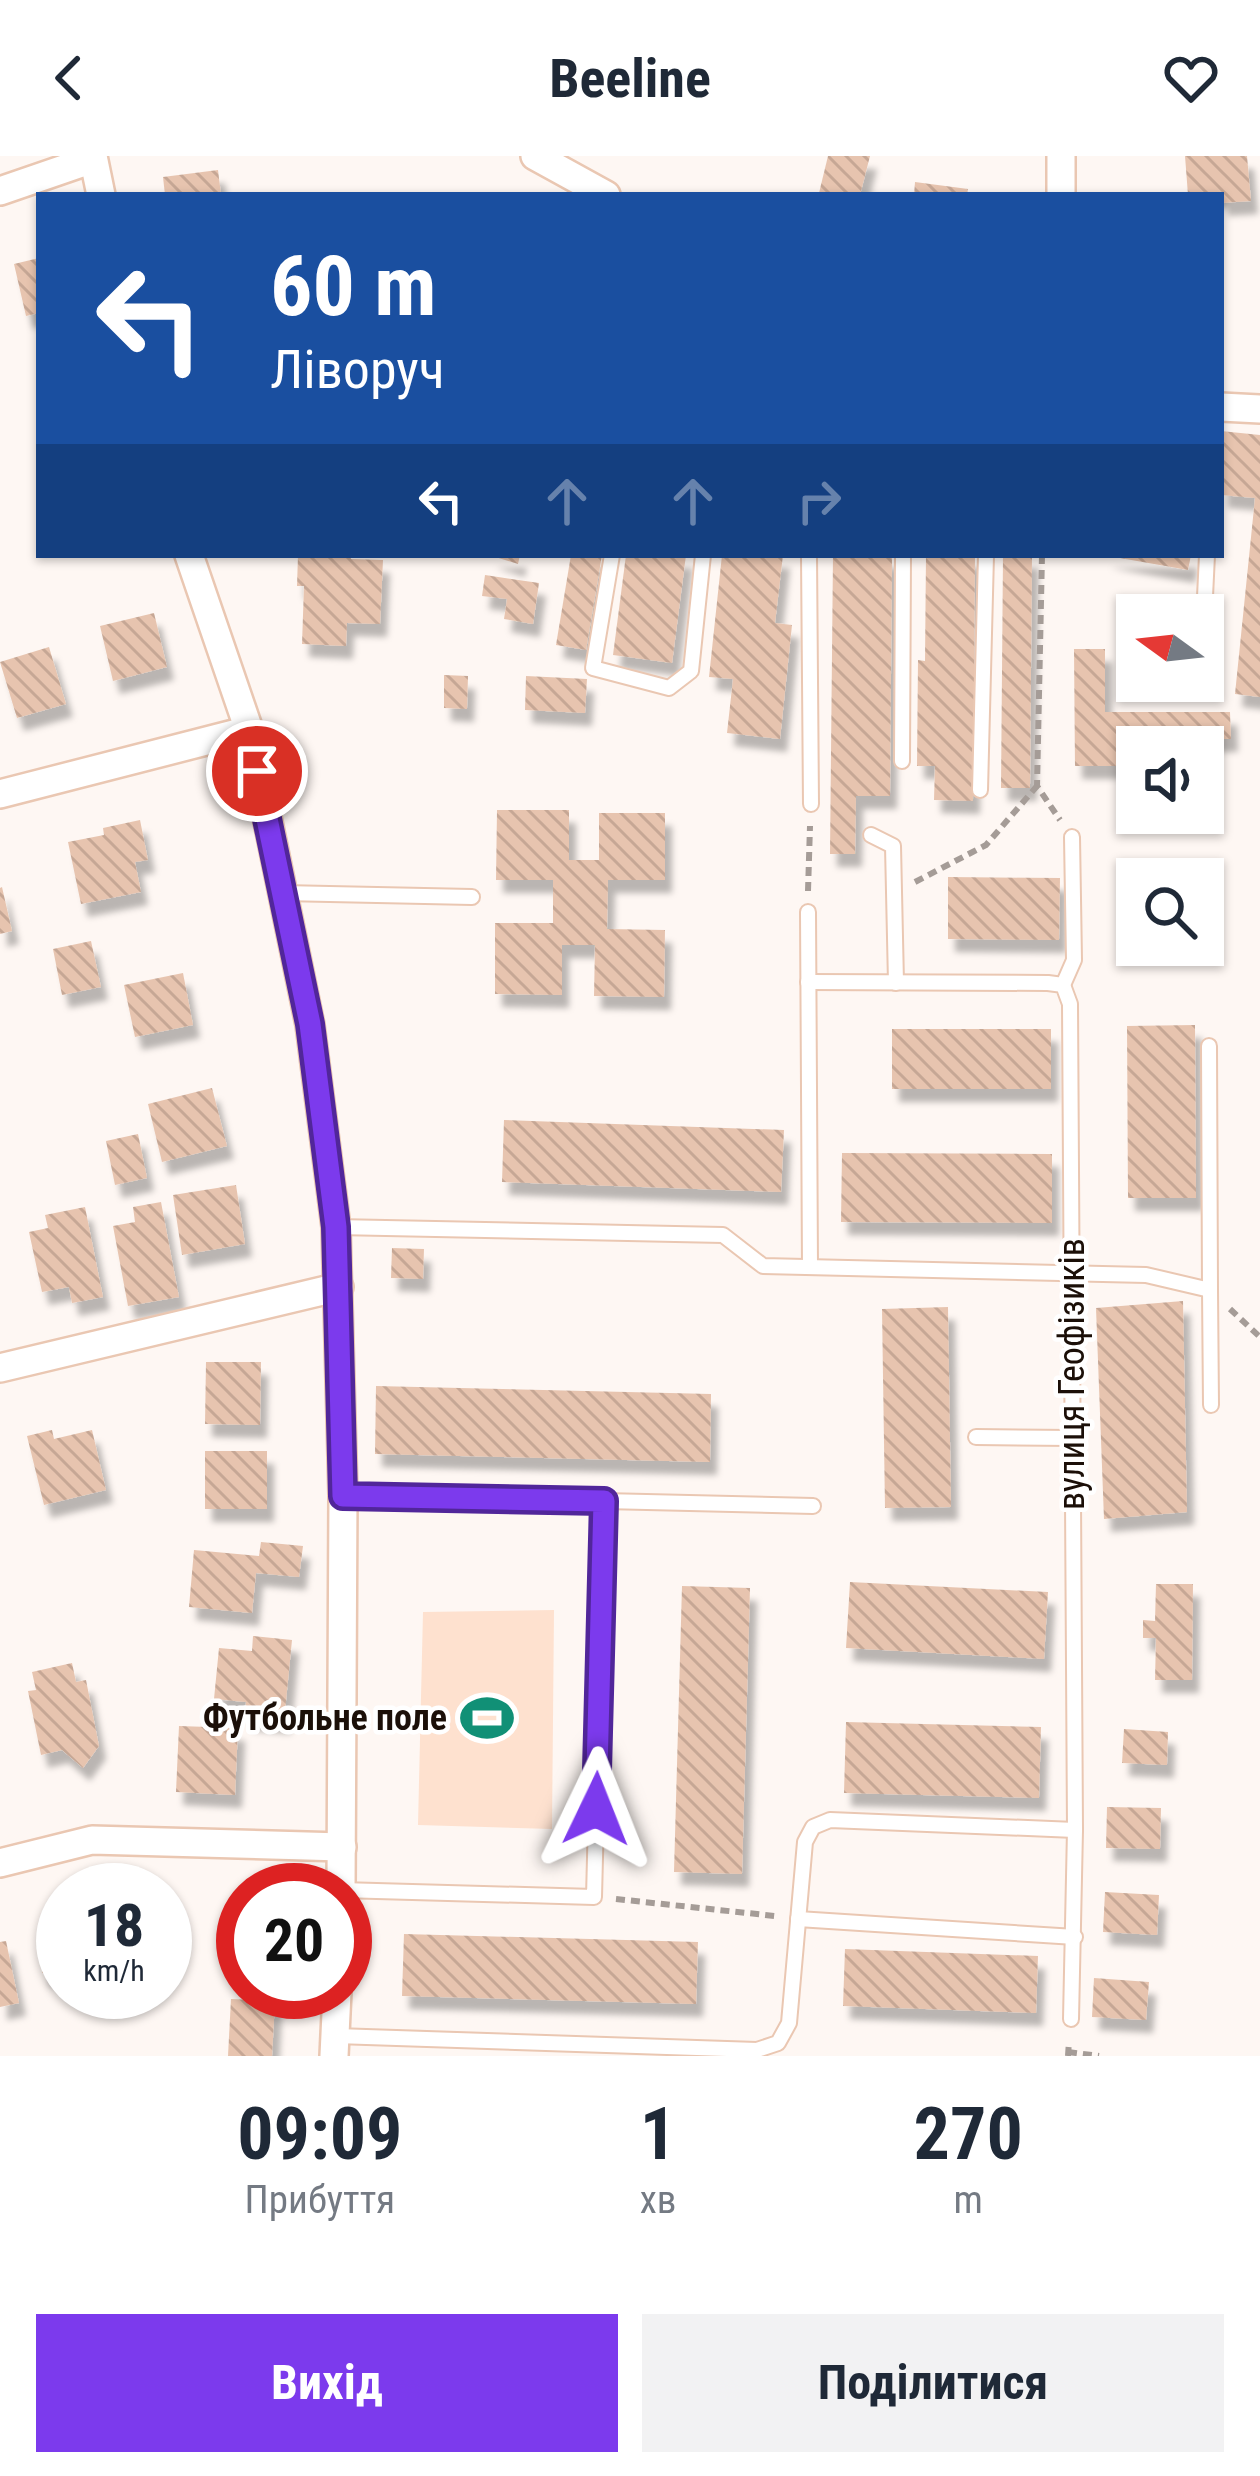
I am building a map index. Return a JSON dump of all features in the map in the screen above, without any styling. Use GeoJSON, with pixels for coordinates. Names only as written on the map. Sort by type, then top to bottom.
{"type":"FeatureCollection","features":[{"type":"Feature","properties":{"kind":"street"},"geometry":{"type":"LineString","coordinates":[[536,156],[601,192]]}},
{"type":"Feature","properties":{"kind":"street"},"geometry":{"type":"LineString","coordinates":[[1060,156],[1061,192]]}},
{"type":"Feature","properties":{"kind":"street"},"geometry":{"type":"LineString","coordinates":[[0,191],[93,157],[100,192]]}},
{"type":"Feature","properties":{"kind":"street"},"geometry":{"type":"LineString","coordinates":[[1224,407],[1260,409]]}},
{"type":"Feature","properties":{"kind":"street"},"geometry":{"type":"LineString","coordinates":[[190,558],[249,730],[310,1024],[336,1227],[343,1496],[342,1863]]}},
{"type":"Feature","properties":{"kind":"street"},"geometry":{"type":"LineString","coordinates":[[0,794],[249,730]]}},
{"type":"Feature","properties":{"kind":"street"},"geometry":{"type":"LineString","coordinates":[[0,1368],[339,1286]]}},
{"type":"Feature","properties":{"kind":"street"},"geometry":{"type":"LineString","coordinates":[[0,1863],[92,1840],[342,1847]]}},
{"type":"Feature","properties":{"kind":"lane"},"geometry":{"type":"LineString","coordinates":[[611,558],[593,668],[669,688],[691,671],[703,558]]}},
{"type":"Feature","properties":{"kind":"lane"},"geometry":{"type":"LineString","coordinates":[[809,558],[811,804]]}},
{"type":"Feature","properties":{"kind":"lane"},"geometry":{"type":"LineString","coordinates":[[902,761],[903,558]]}},
{"type":"Feature","properties":{"kind":"lane"},"geometry":{"type":"LineString","coordinates":[[980,790],[986,558]]}},
{"type":"Feature","properties":{"kind":"lane"},"geometry":{"type":"LineString","coordinates":[[1205,594],[1207,558]]}},
{"type":"Feature","properties":{"kind":"lane"},"geometry":{"type":"LineString","coordinates":[[872,836],[892,846],[896,983]]}},
{"type":"Feature","properties":{"kind":"lane","name":"вулиця Геофізиків"},"geometry":{"type":"LineString","coordinates":[[1071,2019],[1075,1830],[1070,1004],[1063,986],[1074,960],[1072,837]]}},
{"type":"Feature","properties":{"kind":"lane"},"geometry":{"type":"LineString","coordinates":[[282,893],[472,897]]}},
{"type":"Feature","properties":{"kind":"lane"},"geometry":{"type":"LineString","coordinates":[[808,912],[810,1266]]}},
{"type":"Feature","properties":{"kind":"lane"},"geometry":{"type":"LineString","coordinates":[[808,982],[1063,986]]}},
{"type":"Feature","properties":{"kind":"lane"},"geometry":{"type":"LineString","coordinates":[[1209,1046],[1211,1405]]}},
{"type":"Feature","properties":{"kind":"lane"},"geometry":{"type":"LineString","coordinates":[[336,1227],[723,1235],[763,1266],[1146,1275],[1210,1290]]}},
{"type":"Feature","properties":{"kind":"lane"},"geometry":{"type":"LineString","coordinates":[[976,1437],[1072,1438]]}},
{"type":"Feature","properties":{"kind":"lane"},"geometry":{"type":"LineString","coordinates":[[343,1496],[813,1506]]}},
{"type":"Feature","properties":{"kind":"lane"},"geometry":{"type":"LineString","coordinates":[[372,1891],[594,1897],[604,1501]]}},
{"type":"Feature","properties":{"kind":"lane"},"geometry":{"type":"LineString","coordinates":[[334,2046],[756,2053],[778,2043],[789,2023],[805,1842],[813,1827],[830,1820],[1075,1830]]}},
{"type":"Feature","properties":{"kind":"lane"},"geometry":{"type":"LineString","coordinates":[[798,1919],[1075,1937]]}},
{"type":"Feature","properties":{"kind":"path"},"geometry":{"type":"LineString","coordinates":[[1042,558],[1036,786],[1072,837]]}},
{"type":"Feature","properties":{"kind":"path"},"geometry":{"type":"LineString","coordinates":[[894,893],[986,845],[1036,786]]}},
{"type":"Feature","properties":{"kind":"path"},"geometry":{"type":"LineString","coordinates":[[808,912],[811,804]]}},
{"type":"Feature","properties":{"kind":"path"},"geometry":{"type":"LineString","coordinates":[[594,1897],[798,1919]]}},
{"type":"Feature","properties":{"kind":"path"},"geometry":{"type":"LineString","coordinates":[[1068,2052],[1099,2056]]}},
{"type":"Feature","properties":{"kind":"shaded area","name":"Футбольне поле"},"geometry":{"type":"Polygon","coordinates":[[[554,1610],[552,1829],[418,1825],[423,1612],[554,1610]]]}},
{"type":"Feature","properties":{"kind":"building"},"geometry":{"type":"Polygon","coordinates":[[[828,156],[870,156],[861,192],[819,192],[828,156]]]}},
{"type":"Feature","properties":{"kind":"building"},"geometry":{"type":"Polygon","coordinates":[[[1185,156],[1247,156],[1251,201],[1224,203],[1224,192],[1188,192],[1185,156]]]}},
{"type":"Feature","properties":{"kind":"building"},"geometry":{"type":"Polygon","coordinates":[[[218,170],[221,192],[165,192],[163,177],[218,170]]]}},
{"type":"Feature","properties":{"kind":"building"},"geometry":{"type":"Polygon","coordinates":[[[915,182],[968,189],[968,192],[914,192],[915,182]]]}},
{"type":"Feature","properties":{"kind":"building"},"geometry":{"type":"Polygon","coordinates":[[[36,259],[36,314],[26,316],[14,264],[36,259]]]}},
{"type":"Feature","properties":{"kind":"building"},"geometry":{"type":"Polygon","coordinates":[[[1224,431],[1260,435],[1260,697],[1235,694],[1255,498],[1224,495],[1224,431]]]}},
{"type":"Feature","properties":{"kind":"building"},"geometry":{"type":"Polygon","coordinates":[[[298,558],[383,560],[380,624],[347,623],[346,646],[302,644],[304,586],[297,586],[298,558]]]}},
{"type":"Feature","properties":{"kind":"building"},"geometry":{"type":"Polygon","coordinates":[[[570,558],[601,558],[586,650],[556,645],[570,558]]]}},
{"type":"Feature","properties":{"kind":"building"},"geometry":{"type":"Polygon","coordinates":[[[626,558],[686,558],[672,663],[613,655],[626,558]]]}},
{"type":"Feature","properties":{"kind":"building"},"geometry":{"type":"Polygon","coordinates":[[[722,558],[783,558],[775,623],[792,625],[780,739],[727,733],[733,679],[709,677],[722,558]]]}},
{"type":"Feature","properties":{"kind":"building"},"geometry":{"type":"Polygon","coordinates":[[[833,558],[892,558],[890,796],[856,796],[855,854],[830,854],[833,558]]]}},
{"type":"Feature","properties":{"kind":"building"},"geometry":{"type":"Polygon","coordinates":[[[926,558],[975,558],[973,801],[934,800],[935,766],[917,766],[918,660],[925,661],[926,558]]]}},
{"type":"Feature","properties":{"kind":"building"},"geometry":{"type":"Polygon","coordinates":[[[1003,558],[1032,558],[1030,788],[1001,788],[1003,558]]]}},
{"type":"Feature","properties":{"kind":"building"},"geometry":{"type":"Polygon","coordinates":[[[1120,558],[1190,558],[1188,570],[1120,558]]]}},
{"type":"Feature","properties":{"kind":"building"},"geometry":{"type":"Polygon","coordinates":[[[485,575],[539,583],[533,624],[504,619],[507,599],[482,596],[485,575]]]}},
{"type":"Feature","properties":{"kind":"building"},"geometry":{"type":"Polygon","coordinates":[[[154,613],[167,667],[113,681],[100,626],[154,613]]]}},
{"type":"Feature","properties":{"kind":"building"},"geometry":{"type":"Polygon","coordinates":[[[49,647],[66,704],[17,718],[0,662],[49,647]]]}},
{"type":"Feature","properties":{"kind":"building"},"geometry":{"type":"Polygon","coordinates":[[[1074,649],[1105,649],[1105,712],[1230,712],[1231,739],[1224,739],[1224,726],[1116,726],[1116,766],[1075,766],[1074,649]]]}},
{"type":"Feature","properties":{"kind":"building"},"geometry":{"type":"Polygon","coordinates":[[[444,675],[468,676],[467,709],[444,708],[444,675]]]}},
{"type":"Feature","properties":{"kind":"building"},"geometry":{"type":"Polygon","coordinates":[[[526,676],[587,679],[585,713],[525,710],[526,676]]]}},
{"type":"Feature","properties":{"kind":"building"},"geometry":{"type":"Polygon","coordinates":[[[497,810],[569,810],[569,860],[599,860],[599,813],[665,813],[665,880],[608,880],[607,929],[665,930],[664,997],[594,996],[595,945],[562,945],[562,995],[495,994],[495,923],[553,923],[553,880],[496,880],[497,810]]]}},
{"type":"Feature","properties":{"kind":"building"},"geometry":{"type":"Polygon","coordinates":[[[140,820],[148,860],[135,862],[141,892],[81,904],[68,842],[104,835],[103,828],[140,820]]]}},
{"type":"Feature","properties":{"kind":"building"},"geometry":{"type":"Polygon","coordinates":[[[948,877],[1060,878],[1059,940],[948,939],[948,877]]]}},
{"type":"Feature","properties":{"kind":"building"},"geometry":{"type":"Polygon","coordinates":[[[0,888],[12,931],[0,934],[0,888]]]}},
{"type":"Feature","properties":{"kind":"building"},"geometry":{"type":"Polygon","coordinates":[[[91,941],[101,987],[62,995],[53,949],[91,941]]]}},
{"type":"Feature","properties":{"kind":"building"},"geometry":{"type":"Polygon","coordinates":[[[183,973],[193,1025],[135,1037],[124,985],[183,973]]]}},
{"type":"Feature","properties":{"kind":"building"},"geometry":{"type":"Polygon","coordinates":[[[1195,1025],[1196,1198],[1128,1198],[1127,1026],[1195,1025]]]}},
{"type":"Feature","properties":{"kind":"building"},"geometry":{"type":"Polygon","coordinates":[[[892,1029],[1051,1029],[1051,1089],[892,1089],[892,1029]]]}},
{"type":"Feature","properties":{"kind":"building"},"geometry":{"type":"Polygon","coordinates":[[[212,1088],[227,1146],[162,1162],[148,1104],[212,1088]]]}},
{"type":"Feature","properties":{"kind":"building"},"geometry":{"type":"Polygon","coordinates":[[[504,1120],[784,1130],[781,1192],[502,1182],[504,1120]]]}},
{"type":"Feature","properties":{"kind":"building"},"geometry":{"type":"Polygon","coordinates":[[[138,1134],[147,1178],[115,1185],[106,1141],[138,1134]]]}},
{"type":"Feature","properties":{"kind":"building"},"geometry":{"type":"Polygon","coordinates":[[[842,1153],[1052,1154],[1052,1223],[841,1222],[842,1153]]]}},
{"type":"Feature","properties":{"kind":"building"},"geometry":{"type":"Polygon","coordinates":[[[236,1185],[245,1244],[182,1255],[173,1195],[236,1185]]]}},
{"type":"Feature","properties":{"kind":"building"},"geometry":{"type":"Polygon","coordinates":[[[161,1202],[179,1297],[128,1306],[113,1226],[135,1222],[133,1207],[161,1202]]]}},
{"type":"Feature","properties":{"kind":"building"},"geometry":{"type":"Polygon","coordinates":[[[85,1207],[103,1297],[72,1303],[69,1287],[42,1292],[29,1232],[48,1228],[45,1215],[85,1207]]]}},
{"type":"Feature","properties":{"kind":"building"},"geometry":{"type":"Polygon","coordinates":[[[392,1248],[424,1249],[423,1279],[391,1278],[392,1248]]]}},
{"type":"Feature","properties":{"kind":"building"},"geometry":{"type":"Polygon","coordinates":[[[1183,1301],[1187,1512],[1104,1519],[1096,1308],[1183,1301]]]}},
{"type":"Feature","properties":{"kind":"building"},"geometry":{"type":"Polygon","coordinates":[[[948,1307],[951,1507],[885,1508],[882,1309],[948,1307]]]}},
{"type":"Feature","properties":{"kind":"building"},"geometry":{"type":"Polygon","coordinates":[[[206,1362],[261,1362],[260,1425],[205,1424],[206,1362]]]}},
{"type":"Feature","properties":{"kind":"building"},"geometry":{"type":"Polygon","coordinates":[[[376,1386],[711,1394],[710,1462],[375,1454],[376,1386]]]}},
{"type":"Feature","properties":{"kind":"building"},"geometry":{"type":"Polygon","coordinates":[[[52,1430],[54,1439],[92,1430],[106,1490],[44,1505],[27,1436],[52,1430]]]}},
{"type":"Feature","properties":{"kind":"building"},"geometry":{"type":"Polygon","coordinates":[[[205,1451],[267,1451],[267,1509],[205,1509],[205,1451]]]}},
{"type":"Feature","properties":{"kind":"building"},"geometry":{"type":"Polygon","coordinates":[[[261,1542],[303,1546],[299,1577],[256,1573],[252,1613],[189,1607],[194,1550],[259,1556],[261,1542]]]}},
{"type":"Feature","properties":{"kind":"building"},"geometry":{"type":"Polygon","coordinates":[[[850,1582],[1048,1592],[1044,1659],[846,1648],[850,1582]]]}},
{"type":"Feature","properties":{"kind":"building"},"geometry":{"type":"Polygon","coordinates":[[[1156,1584],[1193,1584],[1192,1680],[1155,1680],[1156,1638],[1143,1638],[1143,1620],[1155,1621],[1156,1584]]]}},
{"type":"Feature","properties":{"kind":"building"},"geometry":{"type":"Polygon","coordinates":[[[682,1586],[750,1588],[742,1874],[674,1872],[682,1586]]]}},
{"type":"Feature","properties":{"kind":"building"},"geometry":{"type":"Polygon","coordinates":[[[253,1636],[292,1640],[284,1721],[245,1718],[246,1702],[214,1699],[219,1648],[252,1651],[253,1636]]]}},
{"type":"Feature","properties":{"kind":"building"},"geometry":{"type":"Polygon","coordinates":[[[72,1663],[76,1682],[86,1680],[99,1746],[83,1768],[62,1750],[41,1755],[28,1691],[36,1690],[32,1672],[72,1663]]]}},
{"type":"Feature","properties":{"kind":"building"},"geometry":{"type":"Polygon","coordinates":[[[846,1722],[1041,1727],[1039,1798],[844,1793],[846,1722]]]}},
{"type":"Feature","properties":{"kind":"building"},"geometry":{"type":"Polygon","coordinates":[[[179,1726],[238,1728],[235,1795],[176,1792],[179,1726]]]}},
{"type":"Feature","properties":{"kind":"building"},"geometry":{"type":"Polygon","coordinates":[[[1124,1729],[1168,1732],[1167,1765],[1122,1763],[1124,1729]]]}},
{"type":"Feature","properties":{"kind":"building"},"geometry":{"type":"Polygon","coordinates":[[[1107,1807],[1161,1808],[1160,1849],[1106,1848],[1107,1807]]]}},
{"type":"Feature","properties":{"kind":"building"},"geometry":{"type":"Polygon","coordinates":[[[1105,1892],[1159,1895],[1157,1935],[1103,1932],[1105,1892]]]}},
{"type":"Feature","properties":{"kind":"building"},"geometry":{"type":"Polygon","coordinates":[[[404,1934],[698,1942],[696,2004],[402,1996],[404,1934]]]}},
{"type":"Feature","properties":{"kind":"building"},"geometry":{"type":"Polygon","coordinates":[[[6,1941],[19,2003],[0,2007],[0,1942],[6,1941]]]}},
{"type":"Feature","properties":{"kind":"building"},"geometry":{"type":"Polygon","coordinates":[[[845,1949],[1038,1956],[1036,2013],[843,2006],[845,1949]]]}},
{"type":"Feature","properties":{"kind":"building"},"geometry":{"type":"Polygon","coordinates":[[[1094,1978],[1149,1982],[1146,2020],[1092,2017],[1094,1978]]]}},
{"type":"Feature","properties":{"kind":"building"},"geometry":{"type":"Polygon","coordinates":[[[230,2019],[274,2019],[272,2056],[228,2056],[230,2019]]]}},
{"type":"Feature","properties":{"kind":"place","name":"Футбольне поле"},"geometry":{"type":"Point","coordinates":[487,1718]}},
{"type":"Feature","properties":{"kind":"route"},"geometry":{"type":"LineString","coordinates":[[257,771],[310,1024],[336,1227],[343,1496],[604,1501],[596,1809]]}}]}
